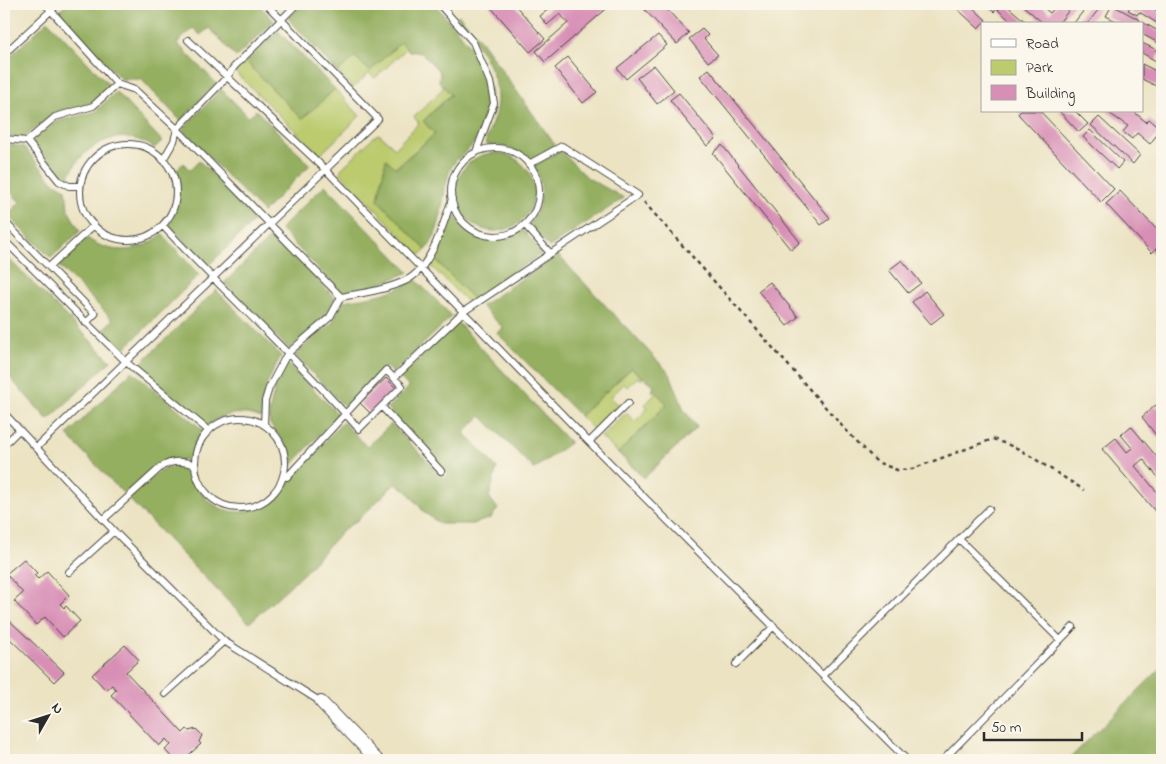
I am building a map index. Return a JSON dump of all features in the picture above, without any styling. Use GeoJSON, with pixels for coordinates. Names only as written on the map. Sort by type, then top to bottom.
{"type":"FeatureCollection","features":[{"type":"Feature","properties":{"kind":"street"},"geometry":{"type":"LineString","coordinates":[[321,702],[377,760]]}},
{"type":"Feature","properties":{"kind":"lane"},"geometry":{"type":"LineString","coordinates":[[45,4],[117,84],[135,90],[177,129],[341,297]]}},
{"type":"Feature","properties":{"kind":"lane"},"geometry":{"type":"LineString","coordinates":[[4,54],[58,4]]}},
{"type":"Feature","properties":{"kind":"lane"},"geometry":{"type":"LineString","coordinates":[[36,448],[378,119],[266,4]]}},
{"type":"Feature","properties":{"kind":"lane"},"geometry":{"type":"LineString","coordinates":[[162,160],[174,141],[177,129],[227,77],[234,67],[297,4]]}},
{"type":"Feature","properties":{"kind":"lane"},"geometry":{"type":"LineString","coordinates":[[439,4],[473,42],[490,82],[494,103],[476,152]]}},
{"type":"Feature","properties":{"kind":"lane"},"geometry":{"type":"LineString","coordinates":[[188,40],[326,169],[589,442],[907,760]]}},
{"type":"Feature","properties":{"kind":"lane"},"geometry":{"type":"LineString","coordinates":[[4,139],[27,141],[55,117],[93,106],[117,84]]}},
{"type":"Feature","properties":{"kind":"lane"},"geometry":{"type":"LineString","coordinates":[[27,141],[59,181],[68,186],[80,186]]}},
{"type":"Feature","properties":{"kind":"lane"},"geometry":{"type":"LineString","coordinates":[[117,144],[141,145],[157,153],[162,160],[169,167],[174,180],[175,200],[163,226],[148,236],[130,240],[118,239],[103,233],[89,220],[80,201],[80,186],[86,166],[99,152],[117,144]]}},
{"type":"Feature","properties":{"kind":"lane"},"geometry":{"type":"LineString","coordinates":[[394,378],[463,312],[638,195],[562,146],[529,164]]}},
{"type":"Feature","properties":{"kind":"lane"},"geometry":{"type":"LineString","coordinates":[[491,148],[506,150],[517,154],[529,164],[536,178],[539,193],[536,209],[525,225],[516,231],[495,236],[480,234],[466,226],[457,214],[452,200],[452,184],[455,174],[464,160],[476,152],[491,148]]}},
{"type":"Feature","properties":{"kind":"lane"},"geometry":{"type":"LineString","coordinates":[[264,425],[265,401],[269,388],[287,354],[330,317],[341,297],[381,289],[406,280],[421,268],[435,246],[452,200]]}},
{"type":"Feature","properties":{"kind":"lane"},"geometry":{"type":"LineString","coordinates":[[4,221],[95,314],[86,322]]}},
{"type":"Feature","properties":{"kind":"lane"},"geometry":{"type":"LineString","coordinates":[[49,267],[94,225]]}},
{"type":"Feature","properties":{"kind":"lane"},"geometry":{"type":"LineString","coordinates":[[525,225],[550,253]]}},
{"type":"Feature","properties":{"kind":"lane"},"geometry":{"type":"LineString","coordinates":[[163,226],[212,279],[345,413],[359,429],[402,386],[386,370],[345,413],[287,477],[284,476]]}},
{"type":"Feature","properties":{"kind":"lane"},"geometry":{"type":"LineString","coordinates":[[4,240],[126,362],[209,431]]}},
{"type":"Feature","properties":{"kind":"lane"},"geometry":{"type":"LineString","coordinates":[[589,442],[628,403]]}},
{"type":"Feature","properties":{"kind":"lane"},"geometry":{"type":"LineString","coordinates":[[382,407],[441,471]]}},
{"type":"Feature","properties":{"kind":"lane"},"geometry":{"type":"LineString","coordinates":[[4,413],[103,520],[224,642],[321,702]]}},
{"type":"Feature","properties":{"kind":"lane"},"geometry":{"type":"LineString","coordinates":[[232,418],[250,419],[264,425],[276,436],[282,445],[285,461],[284,476],[274,494],[261,504],[235,509],[220,504],[203,490],[193,464],[197,447],[209,431],[217,424],[232,418]]}},
{"type":"Feature","properties":{"kind":"lane"},"geometry":{"type":"LineString","coordinates":[[4,445],[19,430]]}},
{"type":"Feature","properties":{"kind":"lane"},"geometry":{"type":"LineString","coordinates":[[103,520],[161,467],[169,462],[179,461],[193,464]]}},
{"type":"Feature","properties":{"kind":"lane"},"geometry":{"type":"LineString","coordinates":[[823,675],[989,509]]}},
{"type":"Feature","properties":{"kind":"lane"},"geometry":{"type":"LineString","coordinates":[[68,572],[114,531]]}},
{"type":"Feature","properties":{"kind":"lane"},"geometry":{"type":"LineString","coordinates":[[959,538],[1060,640]]}},
{"type":"Feature","properties":{"kind":"lane"},"geometry":{"type":"LineString","coordinates":[[736,664],[774,626]]}},
{"type":"Feature","properties":{"kind":"lane"},"geometry":{"type":"LineString","coordinates":[[943,760],[1074,628]]}},
{"type":"Feature","properties":{"kind":"lane"},"geometry":{"type":"LineString","coordinates":[[165,694],[224,642]]}},
{"type":"Feature","properties":{"kind":"path"},"geometry":{"type":"LineString","coordinates":[[638,195],[842,426],[877,462],[897,470],[912,470],[993,439],[1019,449],[1084,490]]}},
{"type":"Feature","properties":{"kind":"green space"},"geometry":{"type":"Polygon","coordinates":[[[67,4],[258,4],[274,21],[236,57],[209,28],[200,35],[193,28],[177,43],[216,83],[181,121],[141,79],[121,79],[57,12],[67,4]]]}},
{"type":"Feature","properties":{"kind":"green space"},"geometry":{"type":"Polygon","coordinates":[[[304,4],[434,4],[471,48],[486,75],[490,89],[490,101],[487,112],[473,144],[454,163],[450,170],[436,232],[426,250],[378,200],[386,159],[396,168],[435,134],[423,121],[451,95],[439,81],[440,72],[422,53],[409,51],[401,42],[370,71],[355,57],[337,72],[288,18],[304,4]]]}},
{"type":"Feature","properties":{"kind":"green space"},"geometry":{"type":"Polygon","coordinates":[[[459,15],[481,41],[555,145],[528,161],[510,148],[487,145],[486,140],[497,103],[497,91],[490,68],[457,17],[459,15]]]}},
{"type":"Feature","properties":{"kind":"green space"},"geometry":{"type":"Polygon","coordinates":[[[48,21],[110,86],[92,104],[56,112],[22,139],[4,136],[4,62],[48,21]]]}},
{"type":"Feature","properties":{"kind":"green space"},"geometry":{"type":"Polygon","coordinates":[[[278,31],[335,89],[302,119],[246,62],[278,31]]]}},
{"type":"Feature","properties":{"kind":"green space"},"geometry":{"type":"Polygon","coordinates":[[[401,42],[407,48],[375,78],[369,73],[353,88],[337,72],[355,57],[370,71],[401,42]]]}},
{"type":"Feature","properties":{"kind":"green space"},"geometry":{"type":"Polygon","coordinates":[[[246,62],[302,119],[335,89],[360,116],[320,155],[235,72],[246,62]]]}},
{"type":"Feature","properties":{"kind":"green space"},"geometry":{"type":"Polygon","coordinates":[[[444,87],[451,94],[423,121],[435,134],[395,168],[386,160],[378,200],[426,250],[420,255],[340,173],[341,169],[376,135],[379,134],[395,148],[419,123],[414,117],[444,87]]]}},
{"type":"Feature","properties":{"kind":"green space"},"geometry":{"type":"Polygon","coordinates":[[[221,89],[249,117],[256,110],[310,165],[263,212],[182,130],[221,89]]]}},
{"type":"Feature","properties":{"kind":"green space"},"geometry":{"type":"Polygon","coordinates":[[[116,92],[162,141],[154,148],[141,141],[128,138],[104,141],[92,147],[82,156],[68,179],[62,177],[32,141],[58,121],[95,112],[116,92]]]}},
{"type":"Feature","properties":{"kind":"green space"},"geometry":{"type":"Polygon","coordinates":[[[4,144],[24,147],[53,182],[66,189],[68,210],[80,231],[51,258],[7,215],[20,202],[4,185],[4,144]]]}},
{"type":"Feature","properties":{"kind":"green space"},"geometry":{"type":"Polygon","coordinates":[[[560,151],[588,178],[624,198],[549,247],[530,224],[538,209],[541,195],[540,181],[533,166],[560,151]]]}},
{"type":"Feature","properties":{"kind":"green space"},"geometry":{"type":"Polygon","coordinates":[[[495,153],[510,156],[522,165],[531,177],[534,192],[531,207],[522,219],[510,228],[495,231],[480,228],[468,219],[459,207],[456,192],[459,177],[468,165],[480,156],[495,153]]]}},
{"type":"Feature","properties":{"kind":"green space"},"geometry":{"type":"Polygon","coordinates":[[[199,161],[258,217],[208,266],[169,225],[178,199],[178,185],[174,172],[183,163],[190,170],[199,161]]]}},
{"type":"Feature","properties":{"kind":"green space"},"geometry":{"type":"Polygon","coordinates":[[[325,185],[409,272],[380,284],[341,292],[280,229],[325,185]]]}},
{"type":"Feature","properties":{"kind":"green space"},"geometry":{"type":"Polygon","coordinates":[[[453,215],[470,232],[485,238],[501,239],[523,230],[542,253],[474,300],[433,257],[439,249],[453,215]]]}},
{"type":"Feature","properties":{"kind":"green space"},"geometry":{"type":"Polygon","coordinates":[[[162,234],[199,275],[121,352],[101,331],[113,320],[58,265],[87,238],[105,247],[125,250],[135,249],[153,241],[162,234]]]}},
{"type":"Feature","properties":{"kind":"green space"},"geometry":{"type":"Polygon","coordinates":[[[273,235],[335,298],[325,317],[289,349],[224,283],[273,235]]]}},
{"type":"Feature","properties":{"kind":"green space"},"geometry":{"type":"Polygon","coordinates":[[[4,254],[111,361],[48,420],[4,371],[4,254]]]}},
{"type":"Feature","properties":{"kind":"green space"},"geometry":{"type":"Polygon","coordinates":[[[558,255],[670,374],[684,410],[697,427],[644,478],[618,453],[667,404],[653,389],[654,385],[631,368],[580,416],[497,333],[503,328],[481,306],[558,255]]]}},
{"type":"Feature","properties":{"kind":"green space"},"geometry":{"type":"Polygon","coordinates":[[[433,257],[474,300],[469,304],[427,262],[433,257]]]}},
{"type":"Feature","properties":{"kind":"green space"},"geometry":{"type":"Polygon","coordinates":[[[415,279],[452,316],[393,373],[386,367],[345,407],[295,355],[333,322],[343,301],[390,291],[415,279]]]}},
{"type":"Feature","properties":{"kind":"green space"},"geometry":{"type":"Polygon","coordinates":[[[216,290],[281,356],[266,386],[262,401],[261,418],[247,414],[232,414],[219,418],[207,426],[136,368],[216,290]]]}},
{"type":"Feature","properties":{"kind":"green space"},"geometry":{"type":"Polygon","coordinates":[[[457,322],[570,443],[534,469],[481,416],[464,433],[497,468],[489,497],[498,509],[491,518],[473,524],[440,524],[424,512],[407,491],[395,484],[359,519],[344,529],[303,574],[249,623],[129,499],[149,479],[164,469],[172,466],[191,465],[196,483],[205,497],[217,507],[231,511],[247,512],[261,507],[275,497],[286,482],[343,422],[367,447],[391,424],[444,478],[448,474],[387,408],[409,387],[400,378],[457,322]]]}},
{"type":"Feature","properties":{"kind":"green space"},"geometry":{"type":"Polygon","coordinates":[[[287,363],[338,414],[289,468],[285,444],[270,424],[269,413],[277,379],[287,363]]]}},
{"type":"Feature","properties":{"kind":"green space"},"geometry":{"type":"Polygon","coordinates":[[[632,368],[643,378],[641,380],[638,377],[627,387],[624,384],[611,397],[619,405],[594,430],[580,416],[632,368]]]}},
{"type":"Feature","properties":{"kind":"green space"},"geometry":{"type":"Polygon","coordinates":[[[132,371],[203,430],[194,445],[190,460],[170,461],[161,464],[146,474],[124,494],[67,435],[132,371]]]}},
{"type":"Feature","properties":{"kind":"green space"},"geometry":{"type":"Polygon","coordinates":[[[653,389],[667,404],[618,453],[601,437],[626,413],[635,421],[648,408],[645,405],[655,394],[652,391],[653,389]]]}},
{"type":"Feature","properties":{"kind":"green space"},"geometry":{"type":"Polygon","coordinates":[[[1162,667],[1162,756],[1158,760],[1068,760],[1162,667]]]}},
{"type":"Feature","properties":{"kind":"building"},"geometry":{"type":"Polygon","coordinates":[[[488,4],[514,4],[545,39],[530,52],[488,4]]]}},
{"type":"Feature","properties":{"kind":"building"},"geometry":{"type":"Polygon","coordinates":[[[555,4],[612,4],[545,62],[536,51],[568,23],[560,14],[547,25],[540,16],[555,4]]]}},
{"type":"Feature","properties":{"kind":"building"},"geometry":{"type":"Polygon","coordinates":[[[650,4],[662,4],[689,33],[677,44],[644,9],[650,4]]]}},
{"type":"Feature","properties":{"kind":"building"},"geometry":{"type":"Polygon","coordinates":[[[952,4],[969,4],[986,20],[981,22],[978,28],[952,4]]]}},
{"type":"Feature","properties":{"kind":"building"},"geometry":{"type":"Polygon","coordinates":[[[985,4],[1001,4],[994,12],[985,4]]]}},
{"type":"Feature","properties":{"kind":"building"},"geometry":{"type":"Polygon","coordinates":[[[1005,4],[1026,22],[1012,22],[998,10],[1005,4]]]}},
{"type":"Feature","properties":{"kind":"building"},"geometry":{"type":"Polygon","coordinates":[[[1021,4],[1039,4],[1050,13],[1058,4],[1074,4],[1060,22],[1042,22],[1021,4]]]}},
{"type":"Feature","properties":{"kind":"building"},"geometry":{"type":"Polygon","coordinates":[[[1089,4],[1103,4],[1089,22],[1075,22],[1089,4]]]}},
{"type":"Feature","properties":{"kind":"building"},"geometry":{"type":"Polygon","coordinates":[[[1132,4],[1145,4],[1162,14],[1162,26],[1139,12],[1137,15],[1128,10],[1132,4]]]}},
{"type":"Feature","properties":{"kind":"building"},"geometry":{"type":"Polygon","coordinates":[[[1112,5],[1140,20],[1139,22],[1118,22],[1106,16],[1112,5]]]}},
{"type":"Feature","properties":{"kind":"building"},"geometry":{"type":"Polygon","coordinates":[[[1144,23],[1162,33],[1162,45],[1144,35],[1144,23]]]}},
{"type":"Feature","properties":{"kind":"building"},"geometry":{"type":"Polygon","coordinates":[[[702,29],[708,35],[704,39],[718,55],[708,62],[689,39],[702,29]]]}},
{"type":"Feature","properties":{"kind":"building"},"geometry":{"type":"Polygon","coordinates":[[[658,35],[667,45],[626,79],[617,68],[658,35]]]}},
{"type":"Feature","properties":{"kind":"building"},"geometry":{"type":"Polygon","coordinates":[[[1144,44],[1161,52],[1156,61],[1144,54],[1144,44]]]}},
{"type":"Feature","properties":{"kind":"building"},"geometry":{"type":"Polygon","coordinates":[[[568,57],[597,92],[583,103],[555,68],[568,57]]]}},
{"type":"Feature","properties":{"kind":"building"},"geometry":{"type":"Polygon","coordinates":[[[654,65],[674,90],[657,104],[637,78],[654,65]]]}},
{"type":"Feature","properties":{"kind":"building"},"geometry":{"type":"Polygon","coordinates":[[[1144,65],[1162,74],[1162,89],[1144,80],[1144,65]]]}},
{"type":"Feature","properties":{"kind":"building"},"geometry":{"type":"Polygon","coordinates":[[[709,69],[830,218],[821,225],[700,76],[709,69]]]}},
{"type":"Feature","properties":{"kind":"building"},"geometry":{"type":"Polygon","coordinates":[[[679,93],[716,138],[707,146],[670,100],[679,93]]]}},
{"type":"Feature","properties":{"kind":"building"},"geometry":{"type":"Polygon","coordinates":[[[1020,112],[1041,112],[1114,189],[1101,202],[1018,114],[1020,112]]]}},
{"type":"Feature","properties":{"kind":"building"},"geometry":{"type":"Polygon","coordinates":[[[1060,112],[1076,112],[1088,124],[1079,132],[1060,112]]]}},
{"type":"Feature","properties":{"kind":"building"},"geometry":{"type":"Polygon","coordinates":[[[1107,112],[1134,112],[1146,122],[1149,119],[1161,129],[1150,144],[1137,133],[1132,139],[1123,132],[1128,126],[1107,112]]]}},
{"type":"Feature","properties":{"kind":"building"},"geometry":{"type":"Polygon","coordinates":[[[1099,117],[1140,155],[1133,164],[1091,125],[1099,117]]]}},
{"type":"Feature","properties":{"kind":"building"},"geometry":{"type":"Polygon","coordinates":[[[1090,130],[1123,162],[1117,169],[1083,137],[1090,130]]]}},
{"type":"Feature","properties":{"kind":"building"},"geometry":{"type":"Polygon","coordinates":[[[722,145],[800,242],[791,250],[713,153],[722,145]]]}},
{"type":"Feature","properties":{"kind":"building"},"geometry":{"type":"Polygon","coordinates":[[[1120,191],[1162,235],[1162,243],[1152,253],[1106,204],[1120,191]]]}},
{"type":"Feature","properties":{"kind":"building"},"geometry":{"type":"Polygon","coordinates":[[[902,260],[921,283],[908,293],[889,270],[902,260]]]}},
{"type":"Feature","properties":{"kind":"building"},"geometry":{"type":"Polygon","coordinates":[[[770,282],[798,317],[787,326],[758,291],[770,282]]]}},
{"type":"Feature","properties":{"kind":"building"},"geometry":{"type":"Polygon","coordinates":[[[925,291],[944,314],[931,324],[912,302],[925,291]]]}},
{"type":"Feature","properties":{"kind":"building"},"geometry":{"type":"Polygon","coordinates":[[[386,378],[397,389],[371,414],[360,403],[386,378]]]}},
{"type":"Feature","properties":{"kind":"building"},"geometry":{"type":"Polygon","coordinates":[[[1156,405],[1162,413],[1162,443],[1142,417],[1156,405]]]}},
{"type":"Feature","properties":{"kind":"building"},"geometry":{"type":"Polygon","coordinates":[[[1131,426],[1162,463],[1162,482],[1143,459],[1135,466],[1162,498],[1162,515],[1160,517],[1102,449],[1116,438],[1127,452],[1132,448],[1121,435],[1131,426]]]}},
{"type":"Feature","properties":{"kind":"building"},"geometry":{"type":"Polygon","coordinates":[[[24,559],[37,573],[34,575],[38,579],[47,571],[69,595],[60,604],[64,608],[66,606],[80,621],[63,637],[45,617],[36,625],[14,601],[23,593],[6,574],[24,559]]]}},
{"type":"Feature","properties":{"kind":"building"},"geometry":{"type":"Polygon","coordinates":[[[9,620],[64,672],[54,682],[4,633],[4,625],[9,620]]]}},
{"type":"Feature","properties":{"kind":"building"},"geometry":{"type":"Polygon","coordinates":[[[125,645],[139,660],[126,672],[183,733],[187,729],[189,731],[196,729],[202,735],[199,742],[201,744],[183,760],[174,760],[165,750],[171,745],[166,739],[159,746],[111,695],[116,690],[112,685],[106,690],[92,675],[125,645]]]}}]}
